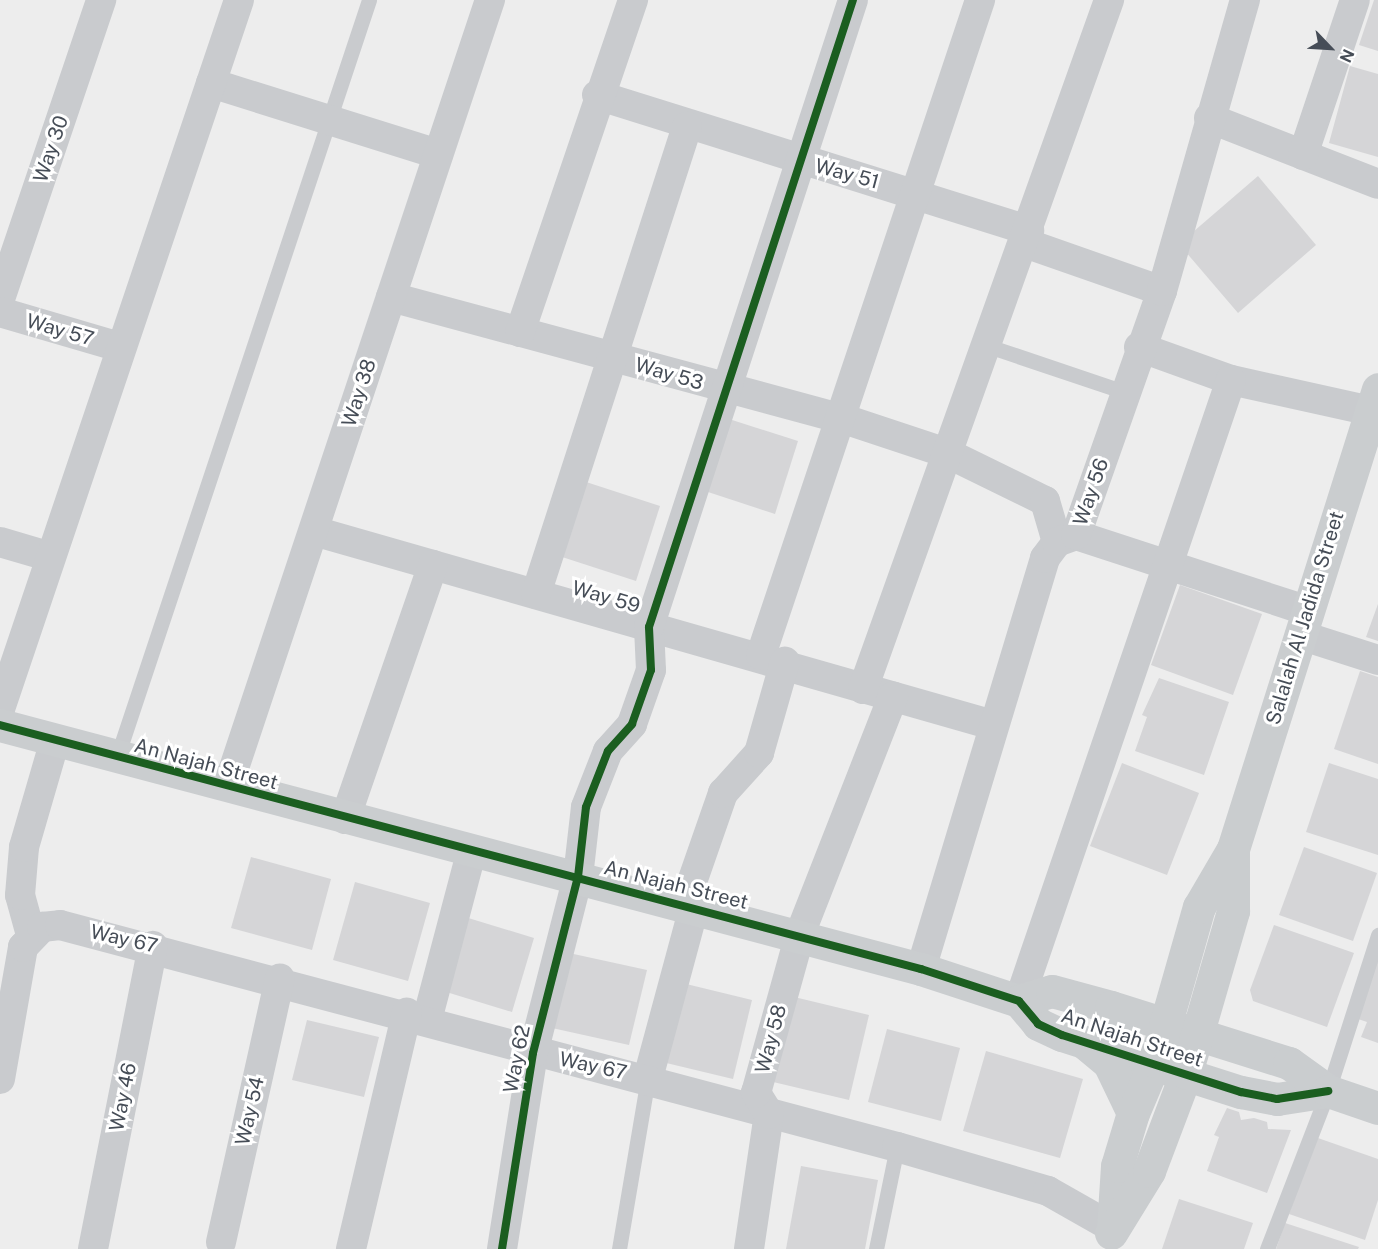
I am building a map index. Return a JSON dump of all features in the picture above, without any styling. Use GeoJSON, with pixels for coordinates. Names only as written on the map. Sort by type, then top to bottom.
{"type":"FeatureCollection","features":[{"type":"Feature","properties":{"kind":"street","name":"Way 30"},"geometry":{"type":"LineString","coordinates":[[0,299],[101,0]]}},
{"type":"Feature","properties":{"kind":"street"},"geometry":{"type":"LineString","coordinates":[[0,709],[48,556],[239,0]]}},
{"type":"Feature","properties":{"kind":"street","name":"Way 38"},"geometry":{"type":"LineString","coordinates":[[228,786],[490,0]]}},
{"type":"Feature","properties":{"kind":"street"},"geometry":{"type":"LineString","coordinates":[[520,332],[597,96],[633,0]]}},
{"type":"Feature","properties":{"kind":"street"},"geometry":{"type":"LineString","coordinates":[[649,627],[724,389],[853,0]]}},
{"type":"Feature","properties":{"kind":"street"},"geometry":{"type":"LineString","coordinates":[[648,1078],[689,906],[723,793],[759,753],[773,659],[841,418],[980,0]]}},
{"type":"Feature","properties":{"kind":"street"},"geometry":{"type":"LineString","coordinates":[[863,689],[947,453],[988,346],[1109,0]]}},
{"type":"Feature","properties":{"kind":"street","name":"Way 56"},"geometry":{"type":"LineString","coordinates":[[921,969],[1045,558],[1067,539],[1162,291],[1209,118],[1245,0]]}},
{"type":"Feature","properties":{"kind":"street"},"geometry":{"type":"LineString","coordinates":[[1303,154],[1355,0]]}},
{"type":"Feature","properties":{"kind":"street"},"geometry":{"type":"LineString","coordinates":[[211,83],[438,154]]}},
{"type":"Feature","properties":{"kind":"street","name":"Way 51"},"geometry":{"type":"LineString","coordinates":[[597,96],[800,162],[916,192],[1162,291]]}},
{"type":"Feature","properties":{"kind":"street"},"geometry":{"type":"LineString","coordinates":[[1209,118],[1378,184]]}},
{"type":"Feature","properties":{"kind":"street"},"geometry":{"type":"LineString","coordinates":[[536,594],[687,127]]}},
{"type":"Feature","properties":{"kind":"street","name":"Way 53"},"geometry":{"type":"LineString","coordinates":[[391,297],[724,389],[841,418],[947,453],[1044,501],[1067,539]]}},
{"type":"Feature","properties":{"kind":"street","name":"Way 57"},"geometry":{"type":"LineString","coordinates":[[0,312],[120,347]]}},
{"type":"Feature","properties":{"kind":"street"},"geometry":{"type":"LineString","coordinates":[[1139,347],[1231,380],[1375,400]]}},
{"type":"Feature","properties":{"kind":"street"},"geometry":{"type":"LineString","coordinates":[[1020,1001],[1231,380]]}},
{"type":"Feature","properties":{"kind":"street","name":"Salalah Al Jadida Street"},"geometry":{"type":"LineString","coordinates":[[1109,1239],[1117,1166],[1133,1113],[1155,1061],[1199,907],[1233,849],[1302,622],[1375,400]]}},
{"type":"Feature","properties":{"kind":"street","name":"Way 59"},"geometry":{"type":"LineString","coordinates":[[314,531],[649,627],[773,659],[863,689],[993,725]]}},
{"type":"Feature","properties":{"kind":"street"},"geometry":{"type":"LineString","coordinates":[[1067,539],[1167,564],[1302,622],[1378,660]]}},
{"type":"Feature","properties":{"kind":"street"},"geometry":{"type":"LineString","coordinates":[[0,542],[48,556]]}},
{"type":"Feature","properties":{"kind":"street"},"geometry":{"type":"LineString","coordinates":[[345,819],[433,565]]}},
{"type":"Feature","properties":{"kind":"street","name":"Way 62"},"geometry":{"type":"LineString","coordinates":[[502,1249],[533,1053],[578,878],[586,807],[608,750],[632,724],[651,670],[649,627]]}},
{"type":"Feature","properties":{"kind":"street","name":"Way 58"},"geometry":{"type":"LineString","coordinates":[[769,1114],[756,1093],[800,934],[893,697]]}},
{"type":"Feature","properties":{"kind":"street","name":"An Najah Street"},"geometry":{"type":"LineString","coordinates":[[0,725],[345,819],[800,934],[921,969],[1020,1001],[1038,1024],[1083,1042],[1155,1061],[1241,1092],[1286,1099],[1328,1091]]}},
{"type":"Feature","properties":{"kind":"street"},"geometry":{"type":"LineString","coordinates":[[0,1078],[22,947],[31,935],[20,895],[24,847],[55,740]]}},
{"type":"Feature","properties":{"kind":"street","name":"Salalah Al Jadida Street"},"geometry":{"type":"LineString","coordinates":[[1109,1239],[1149,1171],[1168,1127],[1186,1073],[1233,911],[1237,873],[1233,849]]}},
{"type":"Feature","properties":{"kind":"street"},"geometry":{"type":"LineString","coordinates":[[351,1249],[417,1016],[472,850]]}},
{"type":"Feature","properties":{"kind":"street","name":"Way 67"},"geometry":{"type":"LineString","coordinates":[[31,935],[60,925],[153,946],[417,1016],[533,1053],[648,1078],[769,1114],[897,1147],[1048,1191],[1109,1239]]}},
{"type":"Feature","properties":{"kind":"street","name":"Way 46"},"geometry":{"type":"LineString","coordinates":[[93,1249],[153,946]]}},
{"type":"Feature","properties":{"kind":"street"},"geometry":{"type":"LineString","coordinates":[[1111,1007],[1157,992],[1184,963]]}},
{"type":"Feature","properties":{"kind":"street"},"geometry":{"type":"LineString","coordinates":[[1215,977],[1223,1014],[1252,1051]]}},
{"type":"Feature","properties":{"kind":"street","name":"Way 54"},"geometry":{"type":"LineString","coordinates":[[221,1242],[280,980]]}},
{"type":"Feature","properties":{"kind":"street","name":"An Najah Street"},"geometry":{"type":"LineString","coordinates":[[1020,1001],[1052,991],[1111,1007],[1164,1028],[1252,1051],[1309,1073],[1328,1091],[1378,1108]]}},
{"type":"Feature","properties":{"kind":"street"},"geometry":{"type":"LineString","coordinates":[[1083,1042],[1109,1063],[1133,1113]]}},
{"type":"Feature","properties":{"kind":"street"},"geometry":{"type":"LineString","coordinates":[[1168,1127],[1191,1106],[1241,1092]]}},
{"type":"Feature","properties":{"kind":"street"},"geometry":{"type":"LineString","coordinates":[[749,1249],[769,1114]]}},
{"type":"Feature","properties":{"kind":"lane"},"geometry":{"type":"LineString","coordinates":[[117,757],[369,0]]}},
{"type":"Feature","properties":{"kind":"lane"},"geometry":{"type":"LineString","coordinates":[[988,346],[1125,392]]}},
{"type":"Feature","properties":{"kind":"lane"},"geometry":{"type":"LineString","coordinates":[[1267,1249],[1328,1091],[1378,935]]}},
{"type":"Feature","properties":{"kind":"lane"},"geometry":{"type":"LineString","coordinates":[[619,1249],[648,1078]]}},
{"type":"Feature","properties":{"kind":"lane"},"geometry":{"type":"LineString","coordinates":[[876,1249],[897,1147]]}},
{"type":"Feature","properties":{"kind":"building"},"geometry":{"type":"Polygon","coordinates":[[[1374,0],[1378,0],[1378,51],[1359,45],[1374,0]]]}},
{"type":"Feature","properties":{"kind":"building"},"geometry":{"type":"Polygon","coordinates":[[[1350,66],[1378,74],[1378,157],[1329,143],[1350,66]]]}},
{"type":"Feature","properties":{"kind":"building"},"geometry":{"type":"Polygon","coordinates":[[[1258,176],[1316,245],[1238,313],[1179,244],[1258,176]]]}},
{"type":"Feature","properties":{"kind":"building"},"geometry":{"type":"Polygon","coordinates":[[[729,419],[798,441],[775,514],[705,491],[729,419]]]}},
{"type":"Feature","properties":{"kind":"building"},"geometry":{"type":"Polygon","coordinates":[[[583,481],[660,506],[636,581],[559,556],[583,481]]]}},
{"type":"Feature","properties":{"kind":"building"},"geometry":{"type":"Polygon","coordinates":[[[1180,585],[1262,614],[1233,695],[1151,665],[1180,585]]]}},
{"type":"Feature","properties":{"kind":"building"},"geometry":{"type":"Polygon","coordinates":[[[1378,604],[1378,641],[1366,637],[1378,604]]]}},
{"type":"Feature","properties":{"kind":"building"},"geometry":{"type":"Polygon","coordinates":[[[1360,671],[1378,677],[1378,764],[1334,749],[1360,671]]]}},
{"type":"Feature","properties":{"kind":"building"},"geometry":{"type":"Polygon","coordinates":[[[1159,678],[1229,702],[1204,775],[1135,751],[1147,717],[1142,715],[1159,678]]]}},
{"type":"Feature","properties":{"kind":"building"},"geometry":{"type":"Polygon","coordinates":[[[1122,763],[1199,793],[1167,875],[1090,846],[1122,763]]]}},
{"type":"Feature","properties":{"kind":"building"},"geometry":{"type":"Polygon","coordinates":[[[1329,763],[1378,779],[1378,855],[1306,832],[1329,763]]]}},
{"type":"Feature","properties":{"kind":"building"},"geometry":{"type":"Polygon","coordinates":[[[1304,847],[1377,873],[1353,941],[1279,915],[1304,847]]]}},
{"type":"Feature","properties":{"kind":"building"},"geometry":{"type":"Polygon","coordinates":[[[251,857],[331,879],[312,950],[231,928],[251,857]]]}},
{"type":"Feature","properties":{"kind":"building"},"geometry":{"type":"Polygon","coordinates":[[[355,882],[430,903],[408,981],[333,960],[355,882]]]}},
{"type":"Feature","properties":{"kind":"building"},"geometry":{"type":"Polygon","coordinates":[[[465,917],[534,938],[512,1012],[443,991],[465,917]]]}},
{"type":"Feature","properties":{"kind":"building"},"geometry":{"type":"Polygon","coordinates":[[[1274,925],[1354,953],[1327,1027],[1253,1001],[1250,990],[1274,925]]]}},
{"type":"Feature","properties":{"kind":"building"},"geometry":{"type":"Polygon","coordinates":[[[569,953],[647,970],[629,1045],[552,1028],[569,953]]]}},
{"type":"Feature","properties":{"kind":"building"},"geometry":{"type":"Polygon","coordinates":[[[1378,959],[1378,1043],[1361,1037],[1367,1022],[1358,1019],[1378,959]]]}},
{"type":"Feature","properties":{"kind":"building"},"geometry":{"type":"Polygon","coordinates":[[[678,982],[752,1000],[733,1079],[658,1061],[678,982]]]}},
{"type":"Feature","properties":{"kind":"building"},"geometry":{"type":"Polygon","coordinates":[[[790,996],[869,1015],[849,1100],[769,1081],[790,996]]]}},
{"type":"Feature","properties":{"kind":"building"},"geometry":{"type":"Polygon","coordinates":[[[307,1020],[379,1037],[364,1097],[292,1080],[307,1020]]]}},
{"type":"Feature","properties":{"kind":"building"},"geometry":{"type":"Polygon","coordinates":[[[887,1029],[960,1048],[941,1121],[868,1102],[887,1029]]]}},
{"type":"Feature","properties":{"kind":"building"},"geometry":{"type":"Polygon","coordinates":[[[986,1051],[1083,1079],[1060,1158],[963,1131],[986,1051]]]}},
{"type":"Feature","properties":{"kind":"building"},"geometry":{"type":"Polygon","coordinates":[[[1227,1108],[1239,1112],[1241,1120],[1254,1118],[1267,1122],[1268,1129],[1291,1130],[1267,1193],[1207,1171],[1219,1137],[1214,1135],[1227,1108]]]}},
{"type":"Feature","properties":{"kind":"building"},"geometry":{"type":"Polygon","coordinates":[[[1315,1137],[1378,1159],[1378,1200],[1365,1240],[1289,1214],[1315,1137]]]}},
{"type":"Feature","properties":{"kind":"building"},"geometry":{"type":"Polygon","coordinates":[[[801,1166],[878,1180],[865,1249],[786,1249],[801,1166]]]}},
{"type":"Feature","properties":{"kind":"building"},"geometry":{"type":"Polygon","coordinates":[[[1179,1199],[1253,1223],[1244,1249],[1162,1249],[1179,1199]]]}},
{"type":"Feature","properties":{"kind":"building"},"geometry":{"type":"Polygon","coordinates":[[[1285,1223],[1359,1247],[1358,1249],[1276,1249],[1285,1223]]]}},
{"type":"Feature","properties":{"kind":"cycle path"},"geometry":{"type":"LineString","coordinates":[[502,1249],[533,1053],[578,877],[586,807],[608,751],[632,724],[651,670],[649,627],[853,0]]}},
{"type":"Feature","properties":{"kind":"cycle path"},"geometry":{"type":"LineString","coordinates":[[0,725],[921,969],[1019,1001],[1038,1024],[1062,1035],[1241,1092],[1277,1099],[1328,1091]]}}]}
